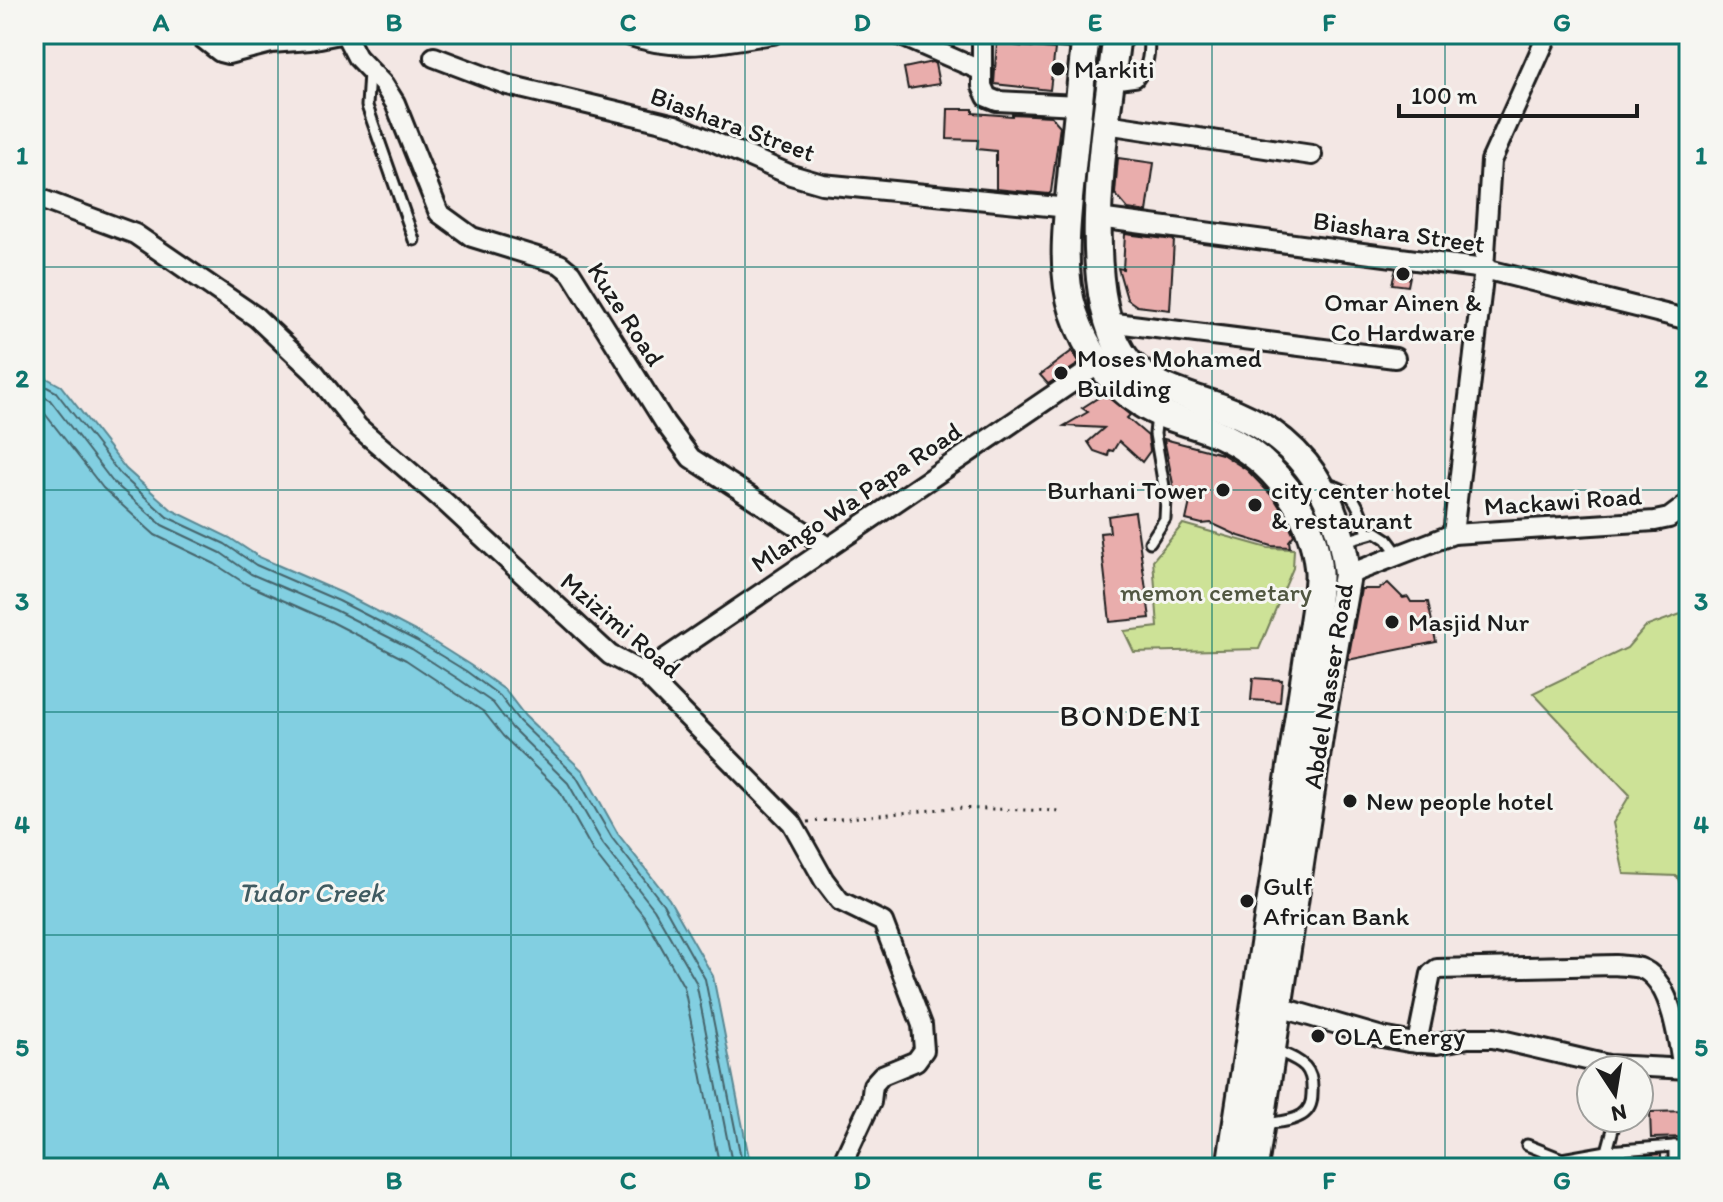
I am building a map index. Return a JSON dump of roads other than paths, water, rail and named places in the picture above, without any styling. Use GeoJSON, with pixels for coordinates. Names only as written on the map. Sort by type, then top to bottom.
{"type":"FeatureCollection","features":[{"type":"Feature","properties":{"kind":"main road","name":"Abdel Nasser Road"},"geometry":{"type":"LineString","coordinates":[[1117,34],[1098,218],[1098,276],[1108,322],[1121,352],[1158,384],[1221,408],[1275,434],[1298,455],[1328,501],[1342,542],[1347,575],[1277,934],[1279,1007],[1272,1049],[1254,1089],[1230,1168]]}},
{"type":"Feature","properties":{"kind":"main road","name":"Abdel Nasser Road"},"geometry":{"type":"LineString","coordinates":[[1085,36],[1069,208],[1067,284],[1085,342],[1099,364],[1128,394],[1157,411],[1222,436],[1257,457],[1285,486],[1299,507],[1314,544],[1319,569],[1277,934],[1254,1089],[1261,1124],[1254,1168]]}},
{"type":"Feature","properties":{"kind":"street"},"geometry":{"type":"LineString","coordinates":[[197,34],[220,52],[228,54],[271,43],[343,34]]}},
{"type":"Feature","properties":{"kind":"street","name":"Kuze Road"},"geometry":{"type":"LineString","coordinates":[[343,34],[357,57],[383,84],[395,103],[439,213],[472,237],[560,264],[571,273],[665,423],[691,458],[828,547]]}},
{"type":"Feature","properties":{"kind":"street"},"geometry":{"type":"LineString","coordinates":[[624,34],[672,46],[694,46],[773,34]]}},
{"type":"Feature","properties":{"kind":"street"},"geometry":{"type":"LineString","coordinates":[[897,34],[982,71]]}},
{"type":"Feature","properties":{"kind":"street"},"geometry":{"type":"LineString","coordinates":[[982,34],[983,93],[991,100],[1078,105]]}},
{"type":"Feature","properties":{"kind":"street"},"geometry":{"type":"LineString","coordinates":[[1019,34],[1085,36]]}},
{"type":"Feature","properties":{"kind":"street"},"geometry":{"type":"LineString","coordinates":[[1453,534],[1484,269],[1491,161],[1548,34]]}},
{"type":"Feature","properties":{"kind":"street","name":"Biashara Street"},"geometry":{"type":"LineString","coordinates":[[434,57],[508,85],[675,125],[791,175],[822,184],[1069,208]]}},
{"type":"Feature","properties":{"kind":"street"},"geometry":{"type":"LineString","coordinates":[[1106,124],[1312,155]]}},
{"type":"Feature","properties":{"kind":"street","name":"Mzizimi Road"},"geometry":{"type":"LineString","coordinates":[[34,195],[135,234],[256,317],[314,372],[358,427],[446,503],[610,655],[644,673],[792,823],[824,880],[840,901],[883,922],[913,996],[925,1038],[924,1050],[916,1061],[882,1075],[873,1085],[871,1102],[841,1166]]}},
{"type":"Feature","properties":{"kind":"street","name":"Biashara Street"},"geometry":{"type":"LineString","coordinates":[[1098,218],[1484,269],[1689,320]]}},
{"type":"Feature","properties":{"kind":"street"},"geometry":{"type":"LineString","coordinates":[[1108,322],[1395,358]]}},
{"type":"Feature","properties":{"kind":"street","name":"Mlango Wa Papa Road"},"geometry":{"type":"LineString","coordinates":[[644,673],[1099,364]]}},
{"type":"Feature","properties":{"kind":"street","name":"Mackawi Road"},"geometry":{"type":"LineString","coordinates":[[1347,575],[1453,534],[1655,521],[1669,518],[1689,503]]}},
{"type":"Feature","properties":{"kind":"street"},"geometry":{"type":"LineString","coordinates":[[1417,1043],[1431,974],[1437,969],[1615,965],[1643,970],[1659,985],[1671,1008],[1686,1069],[1655,1069]]}},
{"type":"Feature","properties":{"kind":"street"},"geometry":{"type":"LineString","coordinates":[[1279,1007],[1382,1037],[1417,1043],[1493,1038],[1575,1057]]}},
{"type":"Feature","properties":{"kind":"lane"},"geometry":{"type":"LineString","coordinates":[[1111,85],[1137,81],[1145,72],[1150,53],[1148,34]]}},
{"type":"Feature","properties":{"kind":"lane"},"geometry":{"type":"LineString","coordinates":[[369,72],[367,106],[414,240]]}},
{"type":"Feature","properties":{"kind":"lane"},"geometry":{"type":"LineString","coordinates":[[1150,542],[1165,519],[1166,498],[1155,434],[1157,411]]}},
{"type":"Feature","properties":{"kind":"lane"},"geometry":{"type":"LineString","coordinates":[[1318,483],[1341,487],[1355,499],[1368,533]]}},
{"type":"Feature","properties":{"kind":"lane"},"geometry":{"type":"LineString","coordinates":[[1342,542],[1376,532],[1387,539],[1399,555]]}},
{"type":"Feature","properties":{"kind":"lane"},"geometry":{"type":"LineString","coordinates":[[1261,1124],[1293,1120],[1312,1104],[1313,1080],[1307,1067],[1272,1049]]}},
{"type":"Feature","properties":{"kind":"lane"},"geometry":{"type":"LineString","coordinates":[[1607,1151],[1612,1134]]}},
{"type":"Feature","properties":{"kind":"lane"},"geometry":{"type":"LineString","coordinates":[[1527,1145],[1562,1159],[1607,1151],[1689,1146]]}},
{"type":"Feature","properties":{"kind":"lane"},"geometry":{"type":"LineString","coordinates":[[1674,1146],[1674,1168]]}},
{"type":"Feature","properties":{"kind":"water","name":"Tudor Creek"},"geometry":{"type":"Polygon","coordinates":[[[34,371],[61,386],[126,469],[172,510],[230,538],[259,557],[342,593],[421,634],[470,665],[505,690],[525,716],[583,771],[618,834],[669,899],[713,976],[751,1168],[34,1168],[34,371]]]}},
{"type":"Feature","properties":{"kind":"place","name":"Markiti"},"geometry":{"type":"Point","coordinates":[1058,69]}},
{"type":"Feature","properties":{"kind":"place","name":"Omar Ainen & Co Hardware"},"geometry":{"type":"Point","coordinates":[1403,274]}},
{"type":"Feature","properties":{"kind":"place","name":"Moses Mohamed Building"},"geometry":{"type":"Point","coordinates":[1061,373]}},
{"type":"Feature","properties":{"kind":"place","name":"Burhani Tower"},"geometry":{"type":"Point","coordinates":[1223,490]}},
{"type":"Feature","properties":{"kind":"place","name":"city center hotel & restaurant"},"geometry":{"type":"Point","coordinates":[1255,505]}},
{"type":"Feature","properties":{"kind":"place","name":"Masjid Nur"},"geometry":{"type":"Point","coordinates":[1392,622]}},
{"type":"Feature","properties":{"kind":"place","name":"New people hotel"},"geometry":{"type":"Point","coordinates":[1350,801]}},
{"type":"Feature","properties":{"kind":"place","name":"Gulf African Bank"},"geometry":{"type":"Point","coordinates":[1247,901]}},
{"type":"Feature","properties":{"kind":"place","name":"OLA Energy"},"geometry":{"type":"Point","coordinates":[1318,1036]}},
{"type":"Feature","properties":{"kind":"district","name":"BONDENI"},"geometry":{"type":"Point","coordinates":[1131,716]}},
{"type":"Feature","properties":{"kind":"park label","name":"memon cemetary"},"geometry":{"type":"Point","coordinates":[1216,592]}}]}
